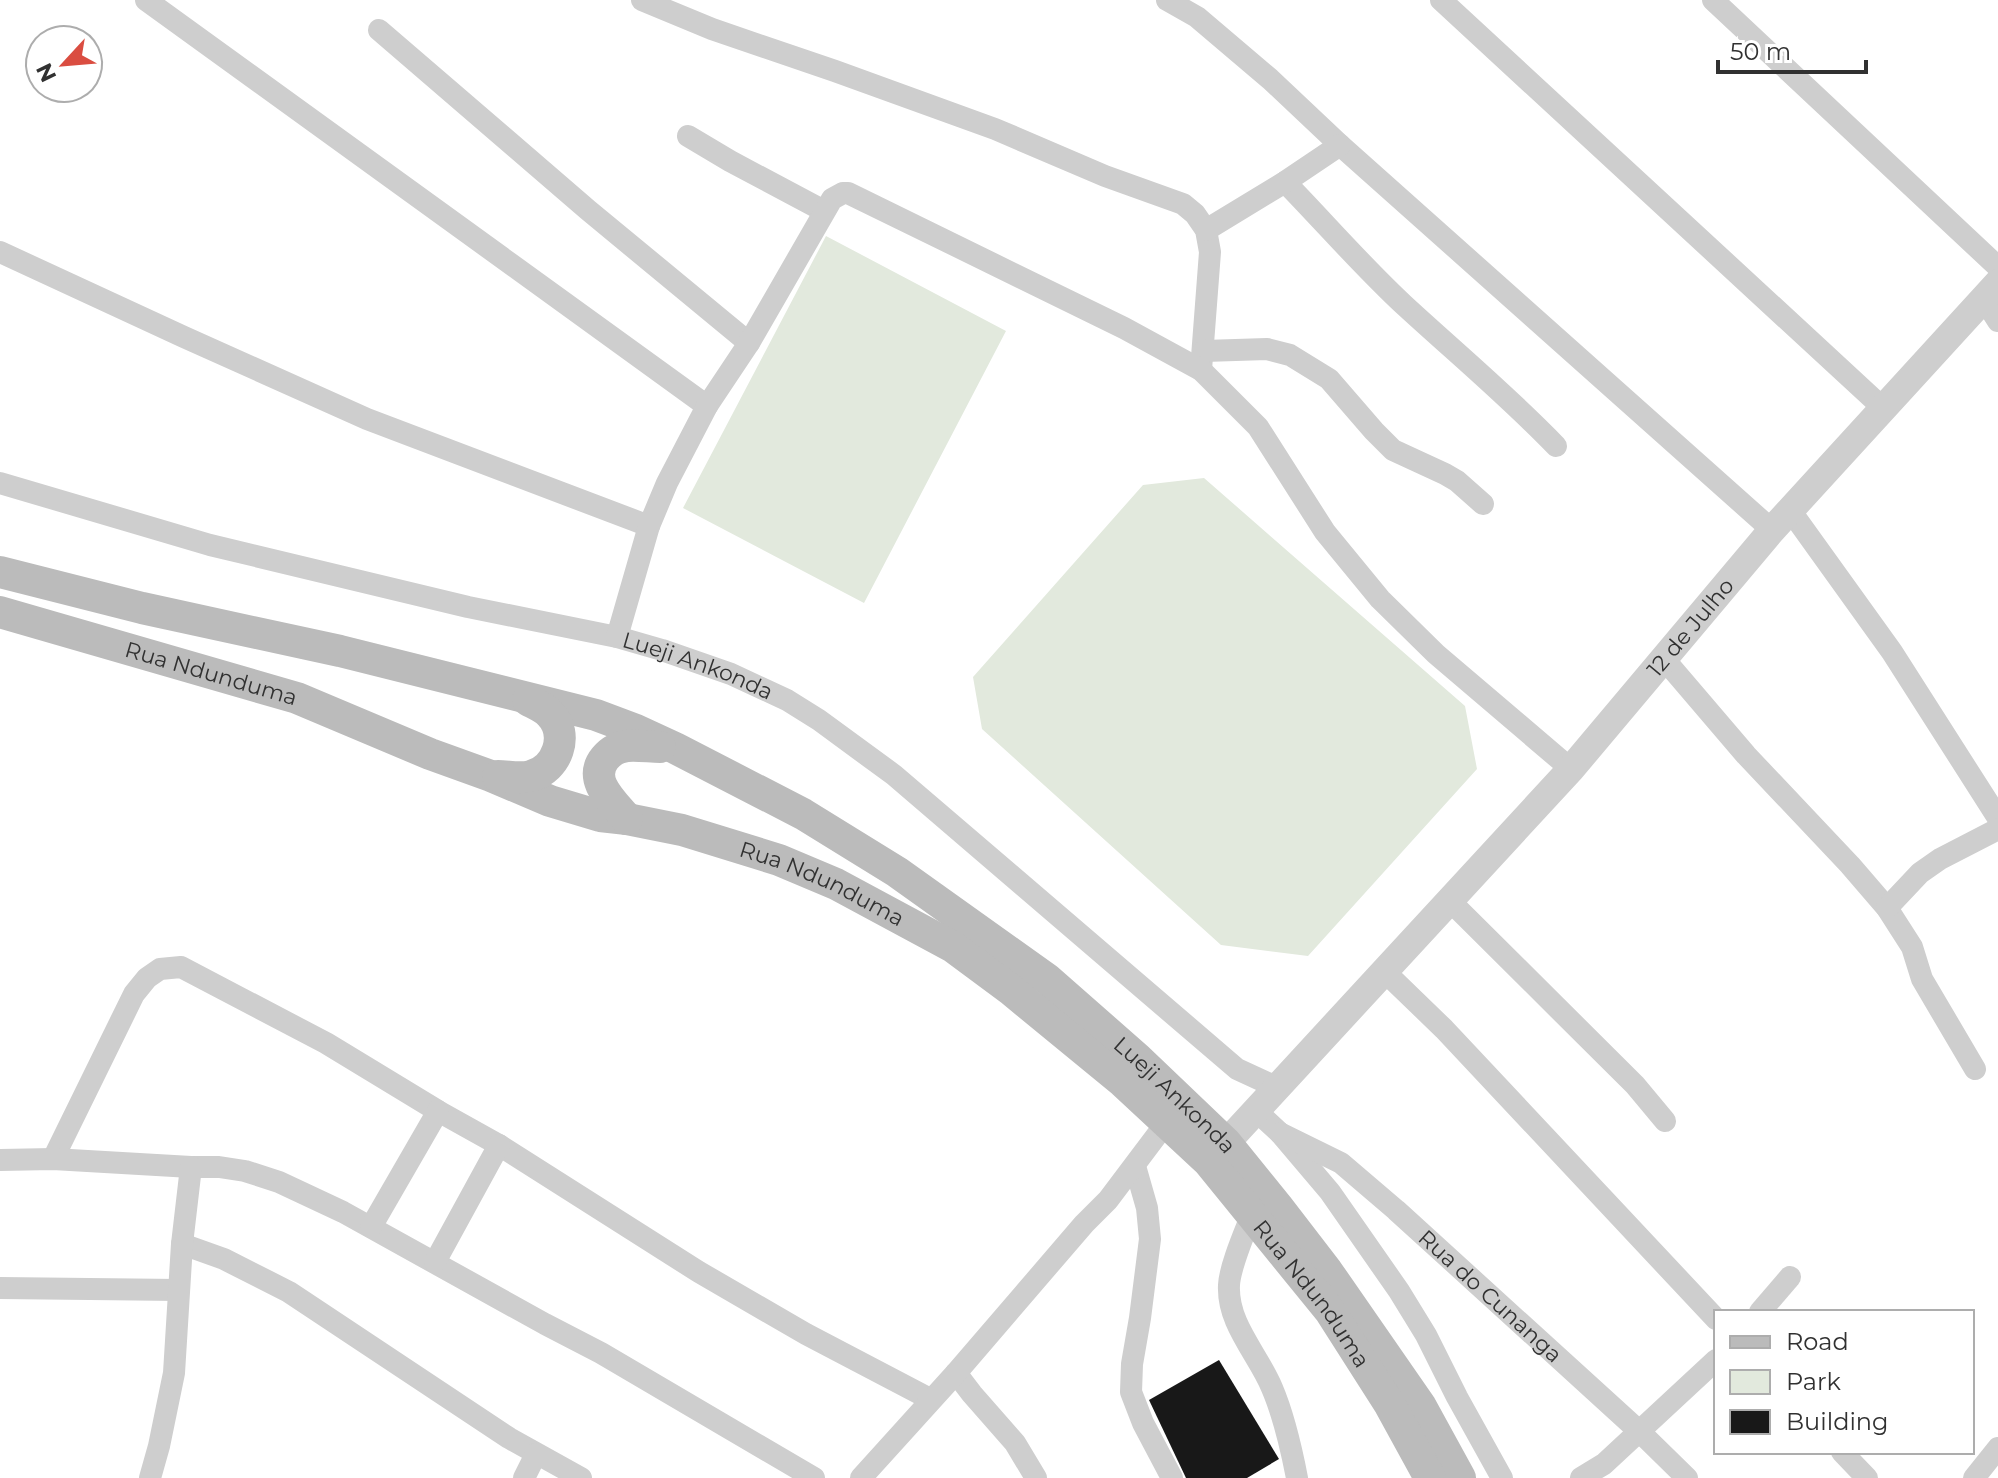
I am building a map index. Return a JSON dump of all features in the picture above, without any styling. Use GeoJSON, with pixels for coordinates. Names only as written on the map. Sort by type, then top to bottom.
{"type":"FeatureCollection","features":[{"type":"Feature","properties":{"kind":"main road","name":"Rua Ndunduma"},"geometry":{"type":"LineString","coordinates":[[0,572],[142,608],[340,651]]}},
{"type":"Feature","properties":{"kind":"main road","name":"Rua Ndunduma"},"geometry":{"type":"LineString","coordinates":[[0,612],[297,698],[401,743],[550,801],[600,816],[682,830],[779,860],[836,884],[953,947],[1123,1082],[1208,1161],[1330,1311],[1390,1405],[1430,1478]]}},
{"type":"Feature","properties":{"kind":"main road","name":"Lueji Ankonda"},"geometry":{"type":"LineString","coordinates":[[340,651],[596,715],[675,748],[803,814],[897,872],[1047,979],[1138,1059],[1226,1143],[1377,1342],[1420,1405],[1460,1478]]}},
{"type":"Feature","properties":{"kind":"main road"},"geometry":{"type":"LineString","coordinates":[[491,776],[530,776],[546,768],[559,753],[560,733],[551,715],[521,695]]}},
{"type":"Feature","properties":{"kind":"main road"},"geometry":{"type":"LineString","coordinates":[[627,819],[598,779],[600,764],[611,751],[625,746],[675,748]]}},
{"type":"Feature","properties":{"kind":"street"},"geometry":{"type":"LineString","coordinates":[[146,0],[707,406]]}},
{"type":"Feature","properties":{"kind":"street"},"geometry":{"type":"LineString","coordinates":[[642,0],[712,29],[995,129],[1105,176],[1183,204],[1206,230],[1210,252],[1203,361]]}},
{"type":"Feature","properties":{"kind":"street"},"geometry":{"type":"LineString","coordinates":[[1167,0],[1197,17],[1270,79],[1340,145],[1781,520],[1892,652],[1998,818]]}},
{"type":"Feature","properties":{"kind":"street"},"geometry":{"type":"LineString","coordinates":[[1441,0],[1883,408]]}},
{"type":"Feature","properties":{"kind":"street"},"geometry":{"type":"LineString","coordinates":[[1713,0],[1998,267]]}},
{"type":"Feature","properties":{"kind":"street"},"geometry":{"type":"LineString","coordinates":[[379,30],[588,210],[749,343]]}},
{"type":"Feature","properties":{"kind":"street"},"geometry":{"type":"LineString","coordinates":[[688,136],[824,211]]}},
{"type":"Feature","properties":{"kind":"street"},"geometry":{"type":"LineString","coordinates":[[1206,230],[1340,145]]}},
{"type":"Feature","properties":{"kind":"street"},"geometry":{"type":"LineString","coordinates":[[1285,182],[1403,304],[1493,383],[1556,446]]}},
{"type":"Feature","properties":{"kind":"street"},"geometry":{"type":"LineString","coordinates":[[617,637],[649,526],[667,483],[707,406],[749,343],[824,211],[837,195],[848,193],[1124,328],[1203,361],[1258,427],[1325,532],[1380,599],[1436,654],[1571,769]]}},
{"type":"Feature","properties":{"kind":"street"},"geometry":{"type":"LineString","coordinates":[[0,252],[367,419],[649,526]]}},
{"type":"Feature","properties":{"kind":"street","name":"12 de Julho"},"geometry":{"type":"LineString","coordinates":[[1226,1143],[1571,769],[1781,520],[1883,408],[1993,301]]}},
{"type":"Feature","properties":{"kind":"street"},"geometry":{"type":"LineString","coordinates":[[1203,361],[1267,349],[1290,355],[1329,379],[1393,450],[1457,481],[1483,504]]}},
{"type":"Feature","properties":{"kind":"street","name":"Lueji Ankonda"},"geometry":{"type":"LineString","coordinates":[[0,483],[210,545],[468,607],[617,637],[731,674],[787,700],[894,775],[1237,1069],[1276,1087]]}},
{"type":"Feature","properties":{"kind":"street"},"geometry":{"type":"LineString","coordinates":[[1664,659],[1746,755],[1887,908],[1912,947],[1922,979],[1975,1069]]}},
{"type":"Feature","properties":{"kind":"street"},"geometry":{"type":"LineString","coordinates":[[1887,908],[1920,873],[1954,851],[1998,829]]}},
{"type":"Feature","properties":{"kind":"street"},"geometry":{"type":"LineString","coordinates":[[1449,900],[1635,1085],[1665,1121]]}},
{"type":"Feature","properties":{"kind":"street"},"geometry":{"type":"LineString","coordinates":[[53,1159],[134,994],[147,978],[160,969],[181,967],[326,1043],[499,1145],[699,1272],[806,1334],[930,1399]]}},
{"type":"Feature","properties":{"kind":"street"},"geometry":{"type":"LineString","coordinates":[[1384,971],[1444,1029],[1714,1317]]}},
{"type":"Feature","properties":{"kind":"street"},"geometry":{"type":"LineString","coordinates":[[1255,1110],[1280,1133],[1330,1192],[1399,1291],[1426,1335],[1502,1478]]}},
{"type":"Feature","properties":{"kind":"street"},"geometry":{"type":"LineString","coordinates":[[371,1227],[438,1111]]}},
{"type":"Feature","properties":{"kind":"street"},"geometry":{"type":"LineString","coordinates":[[861,1478],[1108,1200],[1166,1123]]}},
{"type":"Feature","properties":{"kind":"street","name":"Rua do Cunanga"},"geometry":{"type":"LineString","coordinates":[[1280,1133],[1341,1163],[1687,1478]]}},
{"type":"Feature","properties":{"kind":"street"},"geometry":{"type":"LineString","coordinates":[[435,1262],[499,1145]]}},
{"type":"Feature","properties":{"kind":"street"},"geometry":{"type":"LineString","coordinates":[[0,1160],[53,1159],[219,1167],[245,1171],[279,1182],[343,1212],[601,1353],[814,1478]]}},
{"type":"Feature","properties":{"kind":"street"},"geometry":{"type":"LineString","coordinates":[[1135,1166],[1147,1208],[1150,1239],[1132,1364],[1131,1392],[1143,1423],[1172,1478]]}},
{"type":"Feature","properties":{"kind":"street"},"geometry":{"type":"LineString","coordinates":[[150,1478],[174,1373],[182,1244],[191,1167]]}},
{"type":"Feature","properties":{"kind":"street"},"geometry":{"type":"LineString","coordinates":[[1252,1214],[1229,1285],[1234,1319],[1272,1388],[1286,1428],[1297,1478]]}},
{"type":"Feature","properties":{"kind":"street"},"geometry":{"type":"LineString","coordinates":[[182,1244],[224,1259],[289,1292],[536,1454],[581,1478]]}},
{"type":"Feature","properties":{"kind":"street"},"geometry":{"type":"LineString","coordinates":[[1762,1310],[1790,1277]]}},
{"type":"Feature","properties":{"kind":"street"},"geometry":{"type":"LineString","coordinates":[[0,1288],[179,1290]]}},
{"type":"Feature","properties":{"kind":"street"},"geometry":{"type":"LineString","coordinates":[[1581,1478],[1604,1464],[1714,1362]]}},
{"type":"Feature","properties":{"kind":"street"},"geometry":{"type":"LineString","coordinates":[[956,1373],[1015,1443],[1036,1478]]}},
{"type":"Feature","properties":{"kind":"street"},"geometry":{"type":"LineString","coordinates":[[1974,1478],[1998,1448]]}},
{"type":"Feature","properties":{"kind":"street"},"geometry":{"type":"LineString","coordinates":[[524,1478],[536,1454]]}},
{"type":"Feature","properties":{"kind":"street"},"geometry":{"type":"LineString","coordinates":[[1844,1454],[1867,1478]]}},
{"type":"Feature","properties":{"kind":"green space"},"geometry":{"type":"Polygon","coordinates":[[[826,236],[1006,331],[864,603],[683,508],[826,236]]]}},
{"type":"Feature","properties":{"kind":"green space"},"geometry":{"type":"Polygon","coordinates":[[[1204,478],[1465,706],[1477,769],[1308,956],[1221,945],[982,729],[973,677],[1143,485],[1204,478]]]}},
{"type":"Feature","properties":{"kind":"building"},"geometry":{"type":"Polygon","coordinates":[[[1219,1360],[1279,1459],[1247,1478],[1186,1478],[1149,1400],[1219,1360]]]}}]}
